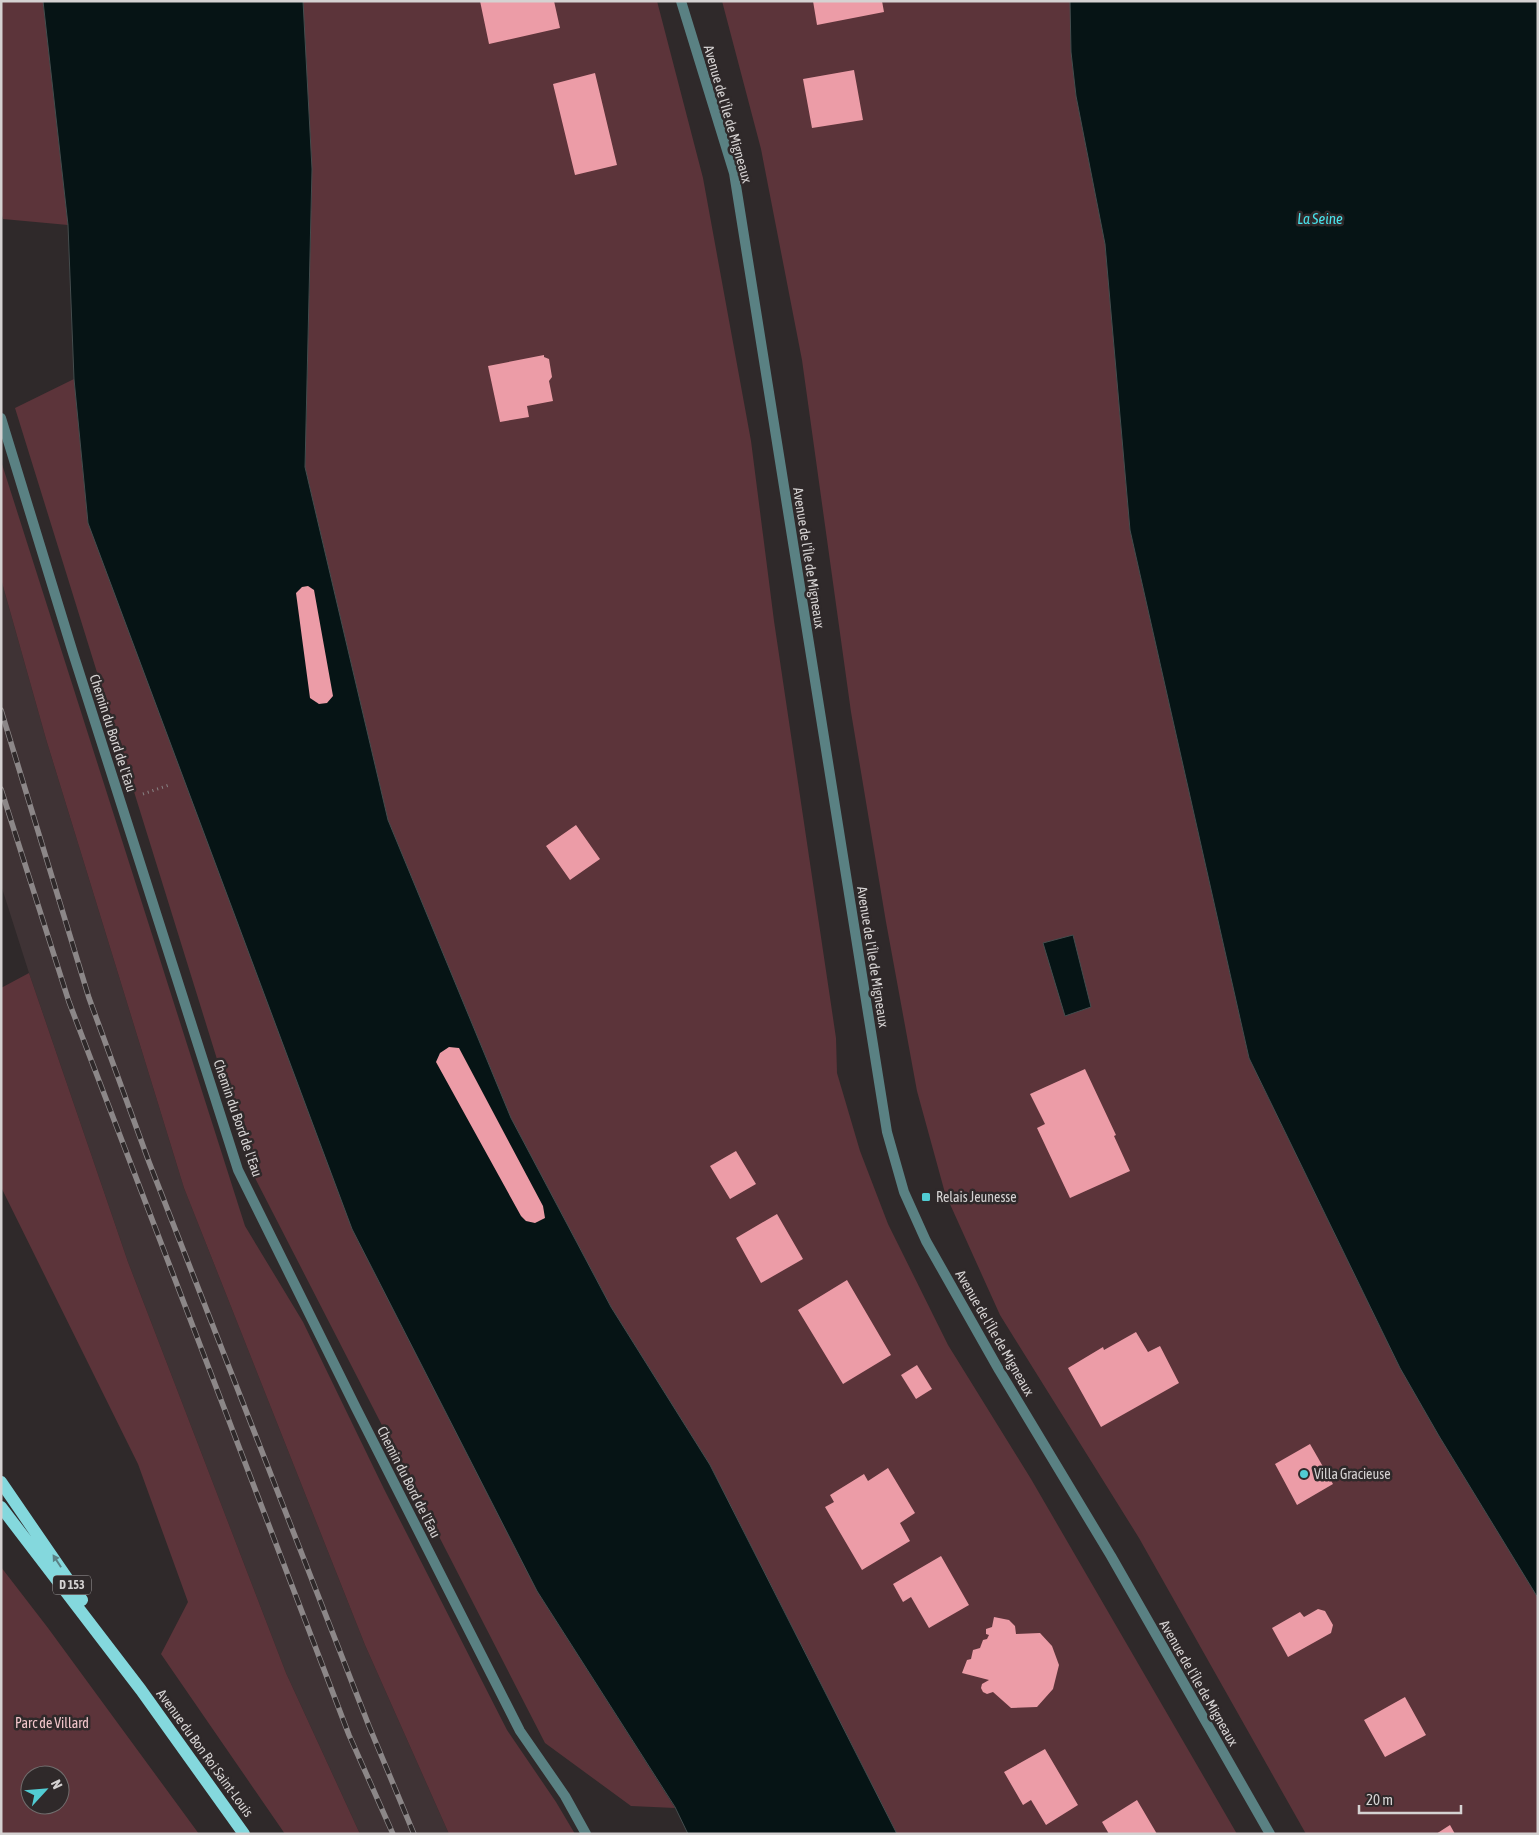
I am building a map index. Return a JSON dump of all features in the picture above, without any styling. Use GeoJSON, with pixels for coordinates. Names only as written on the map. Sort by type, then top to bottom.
{"type":"FeatureCollection","features":[{"type":"Feature","properties":{"kind":"main road","name":"Avenue du Bon Roi Saint-Louis"},"geometry":{"type":"LineString","coordinates":[[1,1482],[42,1539],[141,1690]]}},
{"type":"Feature","properties":{"kind":"main road","name":"Avenue du Bon Roi Saint-Louis"},"geometry":{"type":"LineString","coordinates":[[1,1507],[141,1690],[244,1834]]}},
{"type":"Feature","properties":{"kind":"street","name":"Avenue de l'Île de Migneaux"},"geometry":{"type":"LineString","coordinates":[[681,1],[734,174],[887,1132],[904,1192],[926,1241],[999,1370],[1110,1556],[1270,1834]]}},
{"type":"Feature","properties":{"kind":"street","name":"Chemin du Bord de l'Eau"},"geometry":{"type":"LineString","coordinates":[[1,418],[73,653],[238,1170],[520,1731],[565,1796],[586,1834]]}},
{"type":"Feature","properties":{"kind":"path"},"geometry":{"type":"LineString","coordinates":[[121,801],[169,785]]}},
{"type":"Feature","properties":{"kind":"shaded area"},"geometry":{"type":"Polygon","coordinates":[[[1,579],[46,739],[184,1188],[365,1645],[449,1834],[360,1834],[286,1673],[128,1262],[29,973],[1,885],[1,579]]]}},
{"type":"Feature","properties":{"kind":"green space"},"geometry":{"type":"Polygon","coordinates":[[[1,1],[43,1],[68,225],[3,219],[1,212],[1,1]]]}},
{"type":"Feature","properties":{"kind":"green space"},"geometry":{"type":"Polygon","coordinates":[[[303,1],[657,1],[703,178],[751,441],[774,621],[836,1038],[837,1073],[860,1151],[888,1224],[948,1345],[1031,1479],[1237,1834],[897,1834],[710,1465],[611,1307],[511,1118],[388,820],[305,467],[312,169],[303,1]]]}},
{"type":"Feature","properties":{"kind":"green space"},"geometry":{"type":"Polygon","coordinates":[[[722,1],[1070,1],[1071,52],[1076,96],[1105,244],[1130,530],[1249,1058],[1400,1368],[1439,1436],[1538,1598],[1538,1834],[1306,1834],[1139,1538],[1000,1315],[945,1193],[917,1091],[886,922],[851,712],[802,360],[761,149],[722,1]]]}},
{"type":"Feature","properties":{"kind":"green space"},"geometry":{"type":"Polygon","coordinates":[[[74,379],[88,523],[537,1591],[675,1808],[631,1806],[545,1743],[252,1172],[15,408],[74,379]]]}},
{"type":"Feature","properties":{"kind":"green space"},"geometry":{"type":"Polygon","coordinates":[[[1,461],[245,1226],[303,1322],[384,1489],[507,1730],[556,1802],[575,1834],[449,1834],[365,1645],[184,1188],[46,739],[1,579],[1,461]]]}},
{"type":"Feature","properties":{"kind":"green space"},"geometry":{"type":"Polygon","coordinates":[[[29,973],[128,1262],[286,1673],[360,1834],[285,1834],[161,1654],[188,1602],[138,1464],[1,1187],[1,988],[29,973]]]}},
{"type":"Feature","properties":{"kind":"green space","name":"Parc de Villard"},"geometry":{"type":"Polygon","coordinates":[[[1,1567],[48,1628],[199,1834],[1,1834],[1,1567]]]}},
{"type":"Feature","properties":{"kind":"water"},"geometry":{"type":"Polygon","coordinates":[[[43,1],[303,1],[312,169],[305,467],[388,820],[511,1118],[611,1307],[710,1465],[897,1834],[688,1834],[675,1807],[537,1591],[352,1229],[88,523],[74,379],[68,225],[43,1]]]}},
{"type":"Feature","properties":{"kind":"water","name":"La Seine"},"geometry":{"type":"Polygon","coordinates":[[[1070,1],[1538,1],[1538,1598],[1439,1436],[1400,1368],[1249,1058],[1130,530],[1105,244],[1076,96],[1071,52],[1070,1]]]}},
{"type":"Feature","properties":{"kind":"water"},"geometry":{"type":"Polygon","coordinates":[[[1073,935],[1091,1007],[1065,1016],[1043,943],[1073,935]]]}},
{"type":"Feature","properties":{"kind":"building"},"geometry":{"type":"Polygon","coordinates":[[[480,1],[554,1],[560,28],[489,44],[480,1]]]}},
{"type":"Feature","properties":{"kind":"building"},"geometry":{"type":"Polygon","coordinates":[[[813,1],[882,1],[884,12],[817,25],[813,1]]]}},
{"type":"Feature","properties":{"kind":"building"},"geometry":{"type":"Polygon","coordinates":[[[854,70],[863,120],[812,128],[803,79],[854,70]]]}},
{"type":"Feature","properties":{"kind":"building"},"geometry":{"type":"Polygon","coordinates":[[[595,73],[617,165],[575,175],[553,84],[595,73]]]}},
{"type":"Feature","properties":{"kind":"building"},"geometry":{"type":"Polygon","coordinates":[[[544,355],[544,357],[549,359],[552,377],[549,381],[553,401],[527,406],[529,417],[500,422],[488,366],[544,355]]]}},
{"type":"Feature","properties":{"kind":"building"},"geometry":{"type":"Polygon","coordinates":[[[308,586],[314,590],[333,696],[327,703],[319,704],[310,698],[296,593],[302,587],[308,586]]]}},
{"type":"Feature","properties":{"kind":"building"},"geometry":{"type":"Polygon","coordinates":[[[576,825],[600,859],[570,880],[546,846],[576,825]]]}},
{"type":"Feature","properties":{"kind":"building"},"geometry":{"type":"Polygon","coordinates":[[[449,1047],[459,1048],[543,1206],[545,1218],[535,1223],[526,1221],[521,1216],[436,1062],[440,1053],[449,1047]]]}},
{"type":"Feature","properties":{"kind":"building"},"geometry":{"type":"Polygon","coordinates":[[[1085,1069],[1116,1135],[1114,1136],[1130,1171],[1070,1198],[1037,1128],[1045,1124],[1030,1094],[1085,1069]]]}},
{"type":"Feature","properties":{"kind":"building"},"geometry":{"type":"Polygon","coordinates":[[[736,1151],[756,1184],[730,1199],[710,1166],[736,1151]]]}},
{"type":"Feature","properties":{"kind":"building"},"geometry":{"type":"Polygon","coordinates":[[[777,1214],[803,1259],[761,1283],[736,1238],[777,1214]]]}},
{"type":"Feature","properties":{"kind":"building"},"geometry":{"type":"Polygon","coordinates":[[[847,1280],[891,1355],[843,1384],[798,1310],[847,1280]]]}},
{"type":"Feature","properties":{"kind":"building"},"geometry":{"type":"Polygon","coordinates":[[[1136,1332],[1148,1352],[1160,1346],[1179,1383],[1101,1427],[1068,1368],[1103,1347],[1104,1350],[1136,1332]]]}},
{"type":"Feature","properties":{"kind":"building"},"geometry":{"type":"Polygon","coordinates":[[[917,1365],[932,1389],[916,1399],[901,1375],[917,1365]]]}},
{"type":"Feature","properties":{"kind":"building","name":"Villa Gracieuse"},"geometry":{"type":"Polygon","coordinates":[[[1310,1444],[1333,1484],[1297,1505],[1275,1464],[1310,1444]]]}},
{"type":"Feature","properties":{"kind":"building"},"geometry":{"type":"Polygon","coordinates":[[[888,1468],[915,1513],[900,1523],[910,1541],[862,1570],[825,1507],[834,1502],[830,1495],[864,1474],[868,1481],[888,1468]]]}},
{"type":"Feature","properties":{"kind":"building"},"geometry":{"type":"Polygon","coordinates":[[[941,1556],[969,1605],[929,1628],[911,1597],[903,1602],[893,1584],[941,1556]]]}},
{"type":"Feature","properties":{"kind":"building"},"geometry":{"type":"Polygon","coordinates":[[[1318,1609],[1325,1611],[1333,1625],[1331,1633],[1288,1657],[1272,1628],[1300,1612],[1304,1617],[1318,1609]]]}},
{"type":"Feature","properties":{"kind":"building"},"geometry":{"type":"Polygon","coordinates":[[[994,1617],[1009,1620],[1015,1626],[1016,1634],[1040,1633],[1052,1646],[1059,1665],[1053,1689],[1037,1707],[1011,1708],[993,1692],[987,1694],[983,1692],[982,1684],[989,1680],[962,1673],[967,1660],[971,1659],[973,1650],[980,1648],[983,1640],[987,1639],[989,1635],[986,1634],[986,1629],[992,1627],[994,1617]]]}},
{"type":"Feature","properties":{"kind":"building"},"geometry":{"type":"Polygon","coordinates":[[[1405,1697],[1426,1735],[1385,1757],[1364,1720],[1405,1697]]]}},
{"type":"Feature","properties":{"kind":"building"},"geometry":{"type":"Polygon","coordinates":[[[1045,1749],[1078,1805],[1046,1825],[1031,1800],[1023,1805],[1004,1772],[1045,1749]]]}},
{"type":"Feature","properties":{"kind":"building"},"geometry":{"type":"Polygon","coordinates":[[[1137,1800],[1157,1834],[1109,1834],[1102,1822],[1137,1800]]]}},
{"type":"Feature","properties":{"kind":"building"},"geometry":{"type":"Polygon","coordinates":[[[1450,1825],[1455,1834],[1436,1834],[1450,1825]]]}},
{"type":"Feature","properties":{"kind":"railway"},"geometry":{"type":"LineString","coordinates":[[1,710],[89,998],[149,1162],[369,1726],[414,1834]]}},
{"type":"Feature","properties":{"kind":"railway"},"geometry":{"type":"LineString","coordinates":[[1,789],[69,1002],[349,1735],[393,1834]]}},
{"type":"Feature","properties":{"kind":"place","name":"Relais Jeunesse"},"geometry":{"type":"Point","coordinates":[926,1197]}},
{"type":"Feature","properties":{"kind":"place","name":"Villa Gracieuse"},"geometry":{"type":"Point","coordinates":[1304,1474]}}]}
